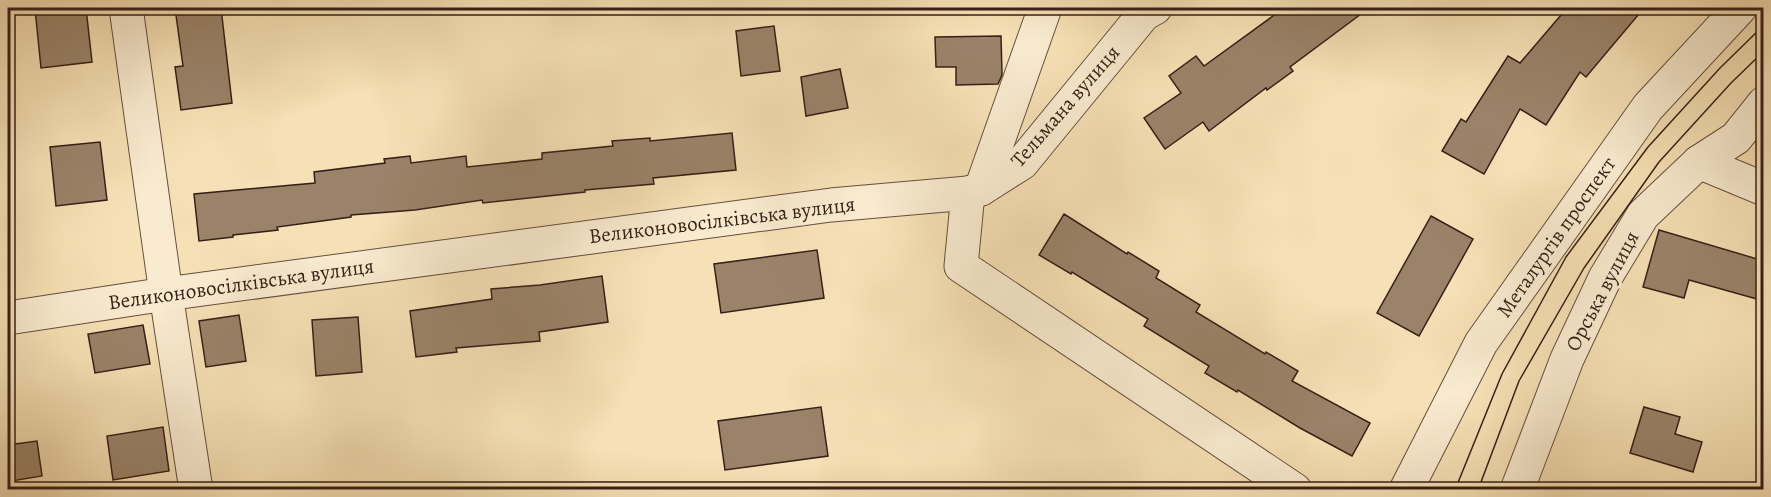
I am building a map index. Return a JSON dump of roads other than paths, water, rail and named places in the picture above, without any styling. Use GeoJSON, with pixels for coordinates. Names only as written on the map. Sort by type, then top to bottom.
{"type":"FeatureCollection","features":[{"type":"Feature","properties":{"kind":"street"},"geometry":{"type":"LineString","coordinates":[[126,8],[196,489]]}},
{"type":"Feature","properties":{"kind":"street"},"geometry":{"type":"LineString","coordinates":[[1045,8],[974,191],[962,266],[1294,489]]}},
{"type":"Feature","properties":{"kind":"street","name":"Тельмана вулиця"},"geometry":{"type":"LineString","coordinates":[[974,191],[1022,163],[1144,14],[1155,8]]}},
{"type":"Feature","properties":{"kind":"street","name":"Металургів проспект"},"geometry":{"type":"LineString","coordinates":[[1406,489],[1481,343],[1648,107],[1740,8]]}},
{"type":"Feature","properties":{"kind":"street","name":"Орська вулиця"},"geometry":{"type":"LineString","coordinates":[[1517,489],[1567,359],[1605,278],[1643,215],[1699,162],[1736,138],[1764,103]]}},
{"type":"Feature","properties":{"kind":"street"},"geometry":{"type":"LineString","coordinates":[[1699,162],[1764,189]]}},
{"type":"Feature","properties":{"kind":"street","name":"Великоновосілківська вулиця"},"geometry":{"type":"LineString","coordinates":[[8,318],[166,294],[831,205],[974,191]]}},
{"type":"Feature","properties":{"kind":"tram line"},"geometry":{"type":"LineString","coordinates":[[1455,490],[1502,374],[1566,257],[1648,147],[1720,68],[1764,25]]}},
{"type":"Feature","properties":{"kind":"tram line"},"geometry":{"type":"LineString","coordinates":[[1478,490],[1519,381],[1584,268],[1659,162],[1731,83],[1764,51]]}}]}
